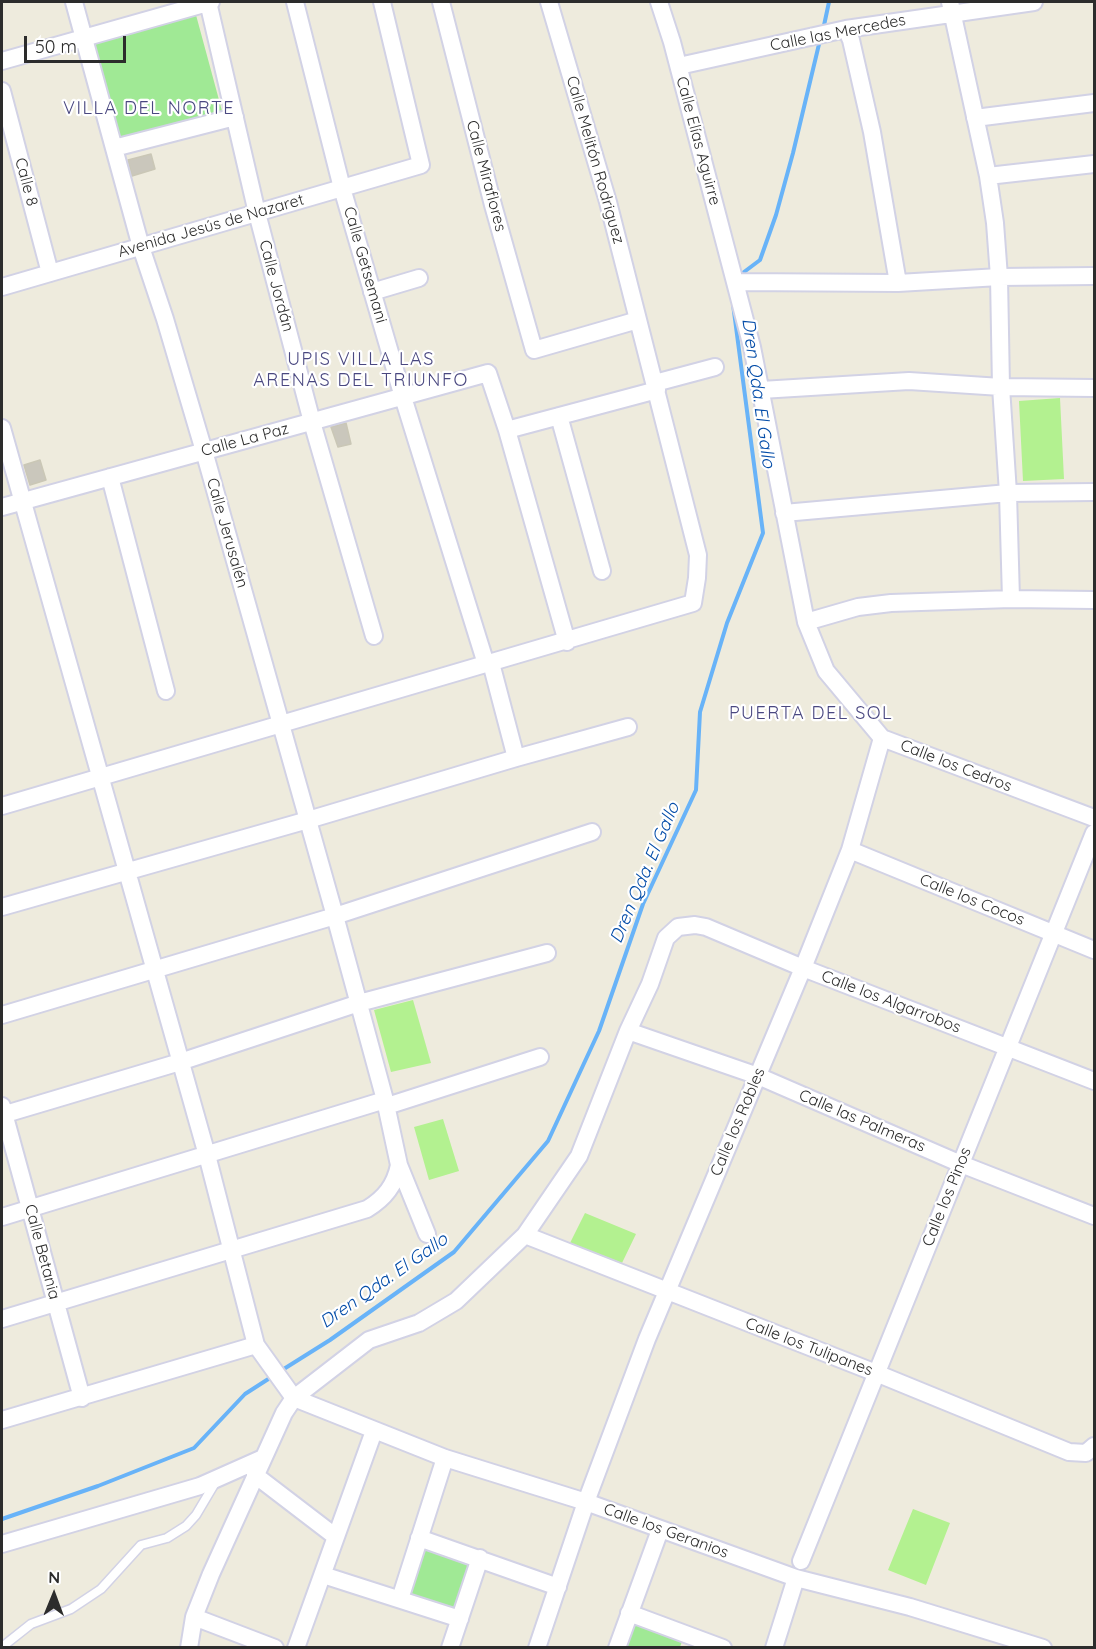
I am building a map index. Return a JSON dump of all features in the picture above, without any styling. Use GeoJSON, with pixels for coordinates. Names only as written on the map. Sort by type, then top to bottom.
{"type":"FeatureCollection","features":[{"type":"Feature","properties":{"kind":"street","name":"Calle Jerusalén"},"geometry":{"type":"LineString","coordinates":[[74,2],[141,247],[204,451],[360,1003],[386,1103],[399,1165],[427,1234]]}},
{"type":"Feature","properties":{"kind":"street"},"geometry":{"type":"LineString","coordinates":[[2,61],[210,2]]}},
{"type":"Feature","properties":{"kind":"street","name":"Calle Jordán"},"geometry":{"type":"LineString","coordinates":[[210,2],[257,213],[312,422],[374,636]]}},
{"type":"Feature","properties":{"kind":"street","name":"Calle Getsemani"},"geometry":{"type":"LineString","coordinates":[[295,2],[342,188],[372,292],[403,397],[489,664],[516,758]]}},
{"type":"Feature","properties":{"kind":"street","name":"Avenida Jesús de Nazaret"},"geometry":{"type":"LineString","coordinates":[[2,287],[421,165],[382,2]]}},
{"type":"Feature","properties":{"kind":"street","name":"Calle Miraflores"},"geometry":{"type":"LineString","coordinates":[[441,2],[493,205],[534,350],[638,320]]}},
{"type":"Feature","properties":{"kind":"street","name":"Calle Melitón Rodriguez"},"geometry":{"type":"LineString","coordinates":[[549,2],[608,202],[698,555],[693,603],[567,642]]}},
{"type":"Feature","properties":{"kind":"street","name":"Calle Elías Aguirre"},"geometry":{"type":"LineString","coordinates":[[659,2],[679,66],[735,282],[761,390],[784,513]]}},
{"type":"Feature","properties":{"kind":"street","name":"Calle las Mercedes"},"geometry":{"type":"LineString","coordinates":[[679,66],[951,7],[1034,2]]}},
{"type":"Feature","properties":{"kind":"street"},"geometry":{"type":"LineString","coordinates":[[951,7],[988,176],[995,223],[1011,599]]}},
{"type":"Feature","properties":{"kind":"street"},"geometry":{"type":"LineString","coordinates":[[846,28],[851,40],[872,132],[898,283]]}},
{"type":"Feature","properties":{"kind":"street","name":"Calle 8"},"geometry":{"type":"LineString","coordinates":[[2,91],[50,273]]}},
{"type":"Feature","properties":{"kind":"street"},"geometry":{"type":"LineString","coordinates":[[975,118],[1095,103]]}},
{"type":"Feature","properties":{"kind":"street"},"geometry":{"type":"LineString","coordinates":[[114,148],[235,117]]}},
{"type":"Feature","properties":{"kind":"street"},"geometry":{"type":"LineString","coordinates":[[988,176],[1095,164]]}},
{"type":"Feature","properties":{"kind":"street"},"geometry":{"type":"LineString","coordinates":[[735,282],[898,283],[999,277],[1095,276]]}},
{"type":"Feature","properties":{"kind":"street"},"geometry":{"type":"LineString","coordinates":[[372,292],[418,278]]}},
{"type":"Feature","properties":{"kind":"street"},"geometry":{"type":"LineString","coordinates":[[2,806],[567,642],[507,430],[715,367]]}},
{"type":"Feature","properties":{"kind":"street","name":"Calle La Paz"},"geometry":{"type":"LineString","coordinates":[[2,507],[488,373],[507,430]]}},
{"type":"Feature","properties":{"kind":"street"},"geometry":{"type":"LineString","coordinates":[[761,390],[909,381],[1001,387],[1095,388]]}},
{"type":"Feature","properties":{"kind":"street"},"geometry":{"type":"LineString","coordinates":[[559,416],[602,571]]}},
{"type":"Feature","properties":{"kind":"street"},"geometry":{"type":"LineString","coordinates":[[2,428],[207,1155],[256,1345],[294,1398]]}},
{"type":"Feature","properties":{"kind":"street"},"geometry":{"type":"LineString","coordinates":[[110,477],[166,690]]}},
{"type":"Feature","properties":{"kind":"street"},"geometry":{"type":"LineString","coordinates":[[784,513],[1008,493],[1095,492]]}},
{"type":"Feature","properties":{"kind":"street","name":"Calle los Cedros"},"geometry":{"type":"LineString","coordinates":[[784,513],[806,622],[826,671],[882,738],[1095,818]]}},
{"type":"Feature","properties":{"kind":"street"},"geometry":{"type":"LineString","coordinates":[[806,622],[858,607],[891,603],[1011,599],[1095,600]]}},
{"type":"Feature","properties":{"kind":"street"},"geometry":{"type":"LineString","coordinates":[[2,908],[628,727]]}},
{"type":"Feature","properties":{"kind":"street","name":"Calle los Robles"},"geometry":{"type":"LineString","coordinates":[[537,1647],[586,1502],[666,1291],[758,1076],[850,850],[882,738]]}},
{"type":"Feature","properties":{"kind":"street"},"geometry":{"type":"LineString","coordinates":[[2,1015],[335,915],[592,832]]}},
{"type":"Feature","properties":{"kind":"street","name":"Calle los Pinos"},"geometry":{"type":"LineString","coordinates":[[801,1561],[1095,833]]}},
{"type":"Feature","properties":{"kind":"street","name":"Calle los Cocos"},"geometry":{"type":"LineString","coordinates":[[850,850],[1095,950]]}},
{"type":"Feature","properties":{"kind":"street","name":"Calle los Algarrobos"},"geometry":{"type":"LineString","coordinates":[[628,1031],[650,984],[666,938],[678,927],[687,925],[706,927],[803,968],[1095,1081]]}},
{"type":"Feature","properties":{"kind":"street"},"geometry":{"type":"LineString","coordinates":[[2,1112],[180,1062],[360,1003],[547,953]]}},
{"type":"Feature","properties":{"kind":"street"},"geometry":{"type":"LineString","coordinates":[[189,1647],[194,1617],[211,1574],[284,1413],[294,1398],[369,1340],[419,1323],[456,1301],[525,1235],[579,1156],[628,1031]]}},
{"type":"Feature","properties":{"kind":"street","name":"Calle las Palmeras"},"geometry":{"type":"LineString","coordinates":[[628,1031],[758,1076],[961,1164],[1095,1216]]}},
{"type":"Feature","properties":{"kind":"street"},"geometry":{"type":"LineString","coordinates":[[2,1217],[540,1057]]}},
{"type":"Feature","properties":{"kind":"street","name":"Calle Betania"},"geometry":{"type":"LineString","coordinates":[[2,1112],[82,1398]]}},
{"type":"Feature","properties":{"kind":"street"},"geometry":{"type":"LineString","coordinates":[[2,1318],[367,1209],[380,1202],[388,1192],[397,1179],[399,1165]]}},
{"type":"Feature","properties":{"kind":"street","name":"Calle los Tulipanes"},"geometry":{"type":"LineString","coordinates":[[525,1235],[876,1373],[1069,1452],[1086,1454],[1094,1447]]}},
{"type":"Feature","properties":{"kind":"street"},"geometry":{"type":"LineString","coordinates":[[2,1420],[256,1345]]}},
{"type":"Feature","properties":{"kind":"street","name":"Calle los Geranios"},"geometry":{"type":"LineString","coordinates":[[294,1398],[445,1458],[586,1502],[796,1578],[910,1607],[1043,1647]]}},
{"type":"Feature","properties":{"kind":"street"},"geometry":{"type":"LineString","coordinates":[[296,1647],[374,1431]]}},
{"type":"Feature","properties":{"kind":"street"},"geometry":{"type":"LineString","coordinates":[[2,1544],[200,1486],[263,1458]]}},
{"type":"Feature","properties":{"kind":"street"},"geometry":{"type":"LineString","coordinates":[[400,1599],[445,1458]]}},
{"type":"Feature","properties":{"kind":"street"},"geometry":{"type":"LineString","coordinates":[[255,1475],[336,1537]]}},
{"type":"Feature","properties":{"kind":"street"},"geometry":{"type":"LineString","coordinates":[[617,1647],[660,1530]]}},
{"type":"Feature","properties":{"kind":"street"},"geometry":{"type":"LineString","coordinates":[[419,1538],[558,1587]]}},
{"type":"Feature","properties":{"kind":"street"},"geometry":{"type":"LineString","coordinates":[[450,1647],[480,1558]]}},
{"type":"Feature","properties":{"kind":"street"},"geometry":{"type":"LineString","coordinates":[[323,1575],[460,1619]]}},
{"type":"Feature","properties":{"kind":"street"},"geometry":{"type":"LineString","coordinates":[[774,1647],[796,1578]]}},
{"type":"Feature","properties":{"kind":"street"},"geometry":{"type":"LineString","coordinates":[[629,1613],[689,1642],[723,1647]]}},
{"type":"Feature","properties":{"kind":"street"},"geometry":{"type":"LineString","coordinates":[[194,1617],[275,1647]]}},
{"type":"Feature","properties":{"kind":"lane"},"geometry":{"type":"LineString","coordinates":[[2,1647],[31,1624],[71,1609],[101,1589],[141,1545],[167,1538],[186,1526],[196,1515],[219,1478]]}},
{"type":"Feature","properties":{"kind":"green space"},"geometry":{"type":"Polygon","coordinates":[[[196,15],[222,111],[116,139],[90,44],[196,15]]]}},
{"type":"Feature","properties":{"kind":"green space"},"geometry":{"type":"Polygon","coordinates":[[[1060,398],[1064,479],[1023,481],[1019,401],[1060,398]]]}},
{"type":"Feature","properties":{"kind":"green space"},"geometry":{"type":"Polygon","coordinates":[[[413,1000],[431,1063],[391,1072],[374,1010],[413,1000]]]}},
{"type":"Feature","properties":{"kind":"green space"},"geometry":{"type":"Polygon","coordinates":[[[443,1119],[459,1171],[429,1180],[414,1127],[443,1119]]]}},
{"type":"Feature","properties":{"kind":"green space"},"geometry":{"type":"Polygon","coordinates":[[[585,1213],[636,1234],[622,1263],[570,1243],[585,1213]]]}},
{"type":"Feature","properties":{"kind":"green space"},"geometry":{"type":"Polygon","coordinates":[[[913,1509],[950,1523],[926,1585],[888,1570],[913,1509]]]}},
{"type":"Feature","properties":{"kind":"green space"},"geometry":{"type":"Polygon","coordinates":[[[423,1543],[474,1560],[457,1612],[407,1594],[423,1543]]]}},
{"type":"Feature","properties":{"kind":"green space"},"geometry":{"type":"Polygon","coordinates":[[[631,1621],[683,1639],[680,1647],[622,1648],[631,1621]]]}},
{"type":"Feature","properties":{"kind":"building"},"geometry":{"type":"Polygon","coordinates":[[[151,154],[155,169],[132,176],[128,160],[151,154]]]}},
{"type":"Feature","properties":{"kind":"building"},"geometry":{"type":"Polygon","coordinates":[[[346,423],[351,444],[338,447],[331,427],[346,423]]]}},
{"type":"Feature","properties":{"kind":"building"},"geometry":{"type":"Polygon","coordinates":[[[40,460],[46,480],[30,485],[24,465],[40,460]]]}},
{"type":"Feature","properties":{"kind":"waterway","name":"Dren Qda. El Gallo"},"geometry":{"type":"LineString","coordinates":[[823,30],[829,2]]}},
{"type":"Feature","properties":{"kind":"waterway","name":"Dren Qda. El Gallo"},"geometry":{"type":"LineString","coordinates":[[740,275],[760,260],[776,215],[820,40]]}},
{"type":"Feature","properties":{"kind":"waterway","name":"Dren Qda. El Gallo"},"geometry":{"type":"LineString","coordinates":[[279,1372],[330,1340],[454,1252],[548,1141],[599,1031],[643,904],[696,790],[700,712],[727,623],[763,533],[733,304]]}},
{"type":"Feature","properties":{"kind":"waterway","name":"Dren Qda. El Gallo"},"geometry":{"type":"LineString","coordinates":[[2,1519],[98,1486],[194,1448],[245,1394],[273,1376]]}},
{"type":"Feature","properties":{"kind":"district","name":"VILLA DEL NORTE"},"geometry":{"type":"Point","coordinates":[149,109]}},
{"type":"Feature","properties":{"kind":"district","name":"UPIS VILLA LAS ARENAS DEL TRIUNFO"},"geometry":{"type":"Point","coordinates":[361,370]}},
{"type":"Feature","properties":{"kind":"district","name":"PUERTA DEL SOL"},"geometry":{"type":"Point","coordinates":[811,714]}}]}
